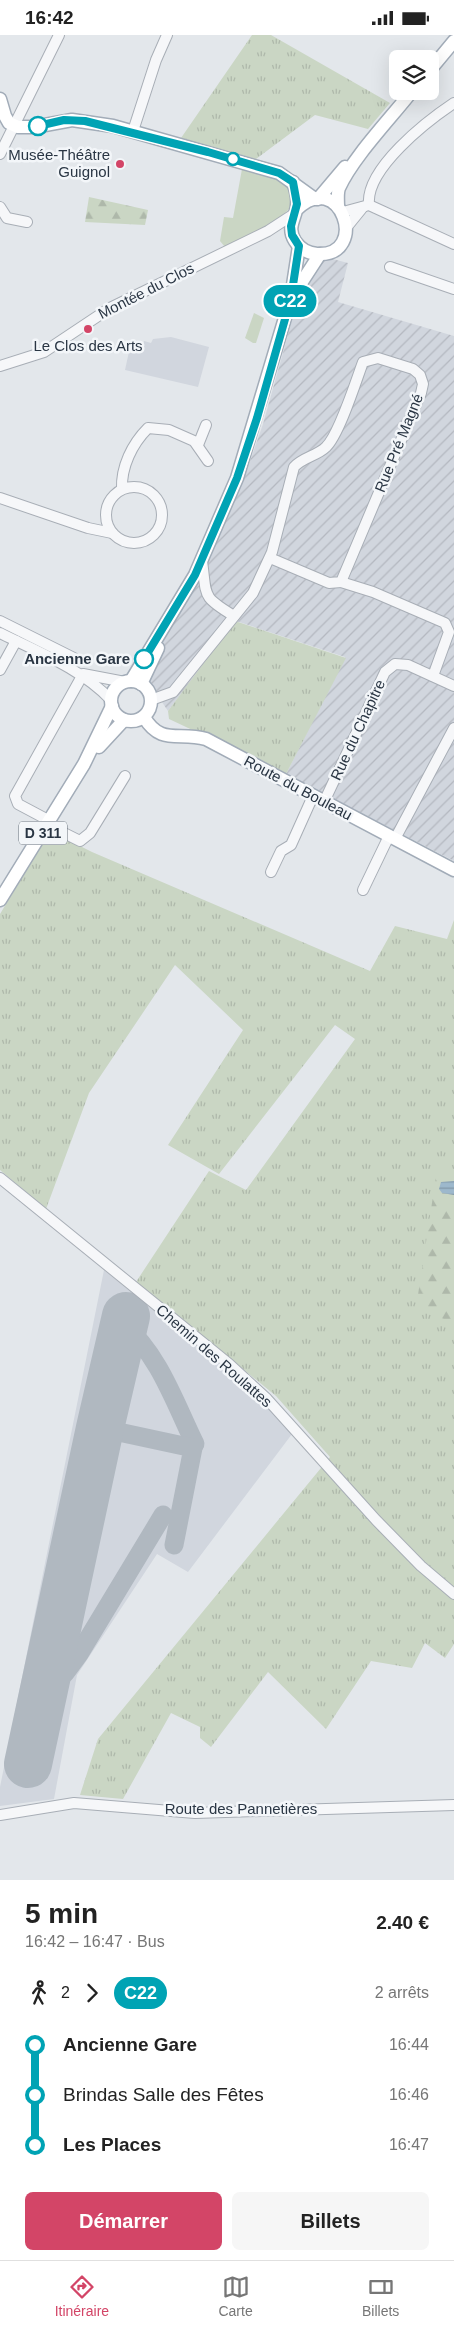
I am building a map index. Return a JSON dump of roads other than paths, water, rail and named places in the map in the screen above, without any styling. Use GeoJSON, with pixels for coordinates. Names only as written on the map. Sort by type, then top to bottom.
{"type":"FeatureCollection","features":[{"type":"Feature","properties":{"kind":"main road"},"geometry":{"type":"LineString","coordinates":[[439,59],[454,41]]}},
{"type":"Feature","properties":{"kind":"main road"},"geometry":{"type":"LineString","coordinates":[[0,99],[4,117],[13,125],[25,128],[64,120],[85,121],[133,131],[279,173],[316,199]]}},
{"type":"Feature","properties":{"kind":"main road"},"geometry":{"type":"LineString","coordinates":[[295,240],[312,253],[320,254],[328,253],[341,243],[346,228],[340,210],[339,189],[369,144],[405,100]]}},
{"type":"Feature","properties":{"kind":"main road"},"geometry":{"type":"LineString","coordinates":[[316,199],[369,144]]}},
{"type":"Feature","properties":{"kind":"main road"},"geometry":{"type":"LineString","coordinates":[[132,682],[146,688],[151,700],[148,712],[144,717],[131,721],[124,720],[115,712],[112,703],[116,689],[132,682],[202,561],[243,461],[291,298],[295,240],[291,226],[297,195],[293,182]]}},
{"type":"Feature","properties":{"kind":"main road"},"geometry":{"type":"LineString","coordinates":[[295,212],[302,204],[316,199],[325,199],[340,210]]}},
{"type":"Feature","properties":{"kind":"main road"},"geometry":{"type":"LineString","coordinates":[[291,298],[320,254]]}},
{"type":"Feature","properties":{"kind":"main road","name":"D 311"},"geometry":{"type":"LineString","coordinates":[[0,900],[84,764],[112,703]]}},
{"type":"Feature","properties":{"kind":"main road","name":"Route du Bouleau"},"geometry":{"type":"LineString","coordinates":[[144,717],[150,728],[158,733],[174,737],[193,735],[206,739],[454,870]]}},
{"type":"Feature","properties":{"kind":"main road","name":"D 311"},"geometry":{"type":"LineString","coordinates":[[84,764],[124,720]]}},
{"type":"Feature","properties":{"kind":"street"},"geometry":{"type":"LineString","coordinates":[[0,154],[59,35]]}},
{"type":"Feature","properties":{"kind":"street"},"geometry":{"type":"LineString","coordinates":[[133,131],[156,59],[167,35]]}},
{"type":"Feature","properties":{"kind":"street"},"geometry":{"type":"LineString","coordinates":[[346,228],[367,206],[368,197],[379,174],[398,150],[420,128],[454,103]]}},
{"type":"Feature","properties":{"kind":"street"},"geometry":{"type":"LineString","coordinates":[[340,210],[367,206],[454,244]]}},
{"type":"Feature","properties":{"kind":"street"},"geometry":{"type":"LineString","coordinates":[[0,207],[7,219],[27,222]]}},
{"type":"Feature","properties":{"kind":"street","name":"Montée du Clos"},"geometry":{"type":"LineString","coordinates":[[0,366],[28,359],[44,352],[110,308],[268,231],[295,212]]}},
{"type":"Feature","properties":{"kind":"street"},"geometry":{"type":"LineString","coordinates":[[268,231],[295,240]]}},
{"type":"Feature","properties":{"kind":"street"},"geometry":{"type":"LineString","coordinates":[[390,267],[454,289]]}},
{"type":"Feature","properties":{"kind":"street","name":"Rue Pré Magné"},"geometry":{"type":"LineString","coordinates":[[151,700],[173,692],[253,593],[270,558],[294,467],[300,460],[328,446],[344,414],[363,362],[378,358],[404,365],[420,375],[423,384],[421,393],[341,582]]}},
{"type":"Feature","properties":{"kind":"street"},"geometry":{"type":"LineString","coordinates":[[198,445],[206,425]]}},
{"type":"Feature","properties":{"kind":"street"},"geometry":{"type":"LineString","coordinates":[[122,489],[122,478],[130,452],[139,437],[148,428],[169,430],[198,445],[208,461]]}},
{"type":"Feature","properties":{"kind":"street"},"geometry":{"type":"LineString","coordinates":[[141,487],[150,491],[162,507],[161,526],[156,535],[138,543],[119,539],[112,533],[106,517],[109,501],[122,489],[141,487]]}},
{"type":"Feature","properties":{"kind":"street"},"geometry":{"type":"LineString","coordinates":[[0,498],[88,529],[112,533]]}},
{"type":"Feature","properties":{"kind":"street"},"geometry":{"type":"LineString","coordinates":[[270,558],[329,583],[341,582],[373,592],[445,623],[452,630],[433,676]]}},
{"type":"Feature","properties":{"kind":"street"},"geometry":{"type":"LineString","coordinates":[[202,561],[204,592],[212,602],[234,616]]}},
{"type":"Feature","properties":{"kind":"street"},"geometry":{"type":"LineString","coordinates":[[0,621],[74,658]]}},
{"type":"Feature","properties":{"kind":"street"},"geometry":{"type":"LineString","coordinates":[[0,633],[72,670],[101,689],[112,703]]}},
{"type":"Feature","properties":{"kind":"street"},"geometry":{"type":"LineString","coordinates":[[0,669],[16,641]]}},
{"type":"Feature","properties":{"kind":"street","name":"Rue du Chapitre"},"geometry":{"type":"LineString","coordinates":[[271,872],[281,851],[291,845],[318,799],[385,672],[395,664],[408,665],[454,686]]}},
{"type":"Feature","properties":{"kind":"street"},"geometry":{"type":"LineString","coordinates":[[72,670],[94,677],[132,682]]}},
{"type":"Feature","properties":{"kind":"street"},"geometry":{"type":"LineString","coordinates":[[82,677],[15,796],[18,804],[80,841],[90,833],[125,776]]}},
{"type":"Feature","properties":{"kind":"street"},"geometry":{"type":"LineString","coordinates":[[363,890],[454,728]]}},
{"type":"Feature","properties":{"kind":"street","name":"Chemin des Roulattes"},"geometry":{"type":"LineString","coordinates":[[0,1178],[228,1364],[267,1399],[376,1520],[421,1566],[454,1594]]}},
{"type":"Feature","properties":{"kind":"street","name":"Route des Pannetières"},"geometry":{"type":"LineString","coordinates":[[0,1815],[74,1803],[195,1813],[454,1805]]}},
{"type":"Feature","properties":{"kind":"water"},"geometry":{"type":"Polygon","coordinates":[[[454,1181],[454,1195],[442,1193],[439,1189],[441,1182],[454,1181]]]}},
{"type":"Feature","properties":{"kind":"place","name":"Musée-Théâtre Guignol"},"geometry":{"type":"Point","coordinates":[120,164]}},
{"type":"Feature","properties":{"kind":"place","name":"Le Clos des Arts"},"geometry":{"type":"Point","coordinates":[88,329]}},
{"type":"Feature","properties":{"kind":"place","name":"Ancienne Gare"},"geometry":{"type":"Point","coordinates":[144,659]}}]}
